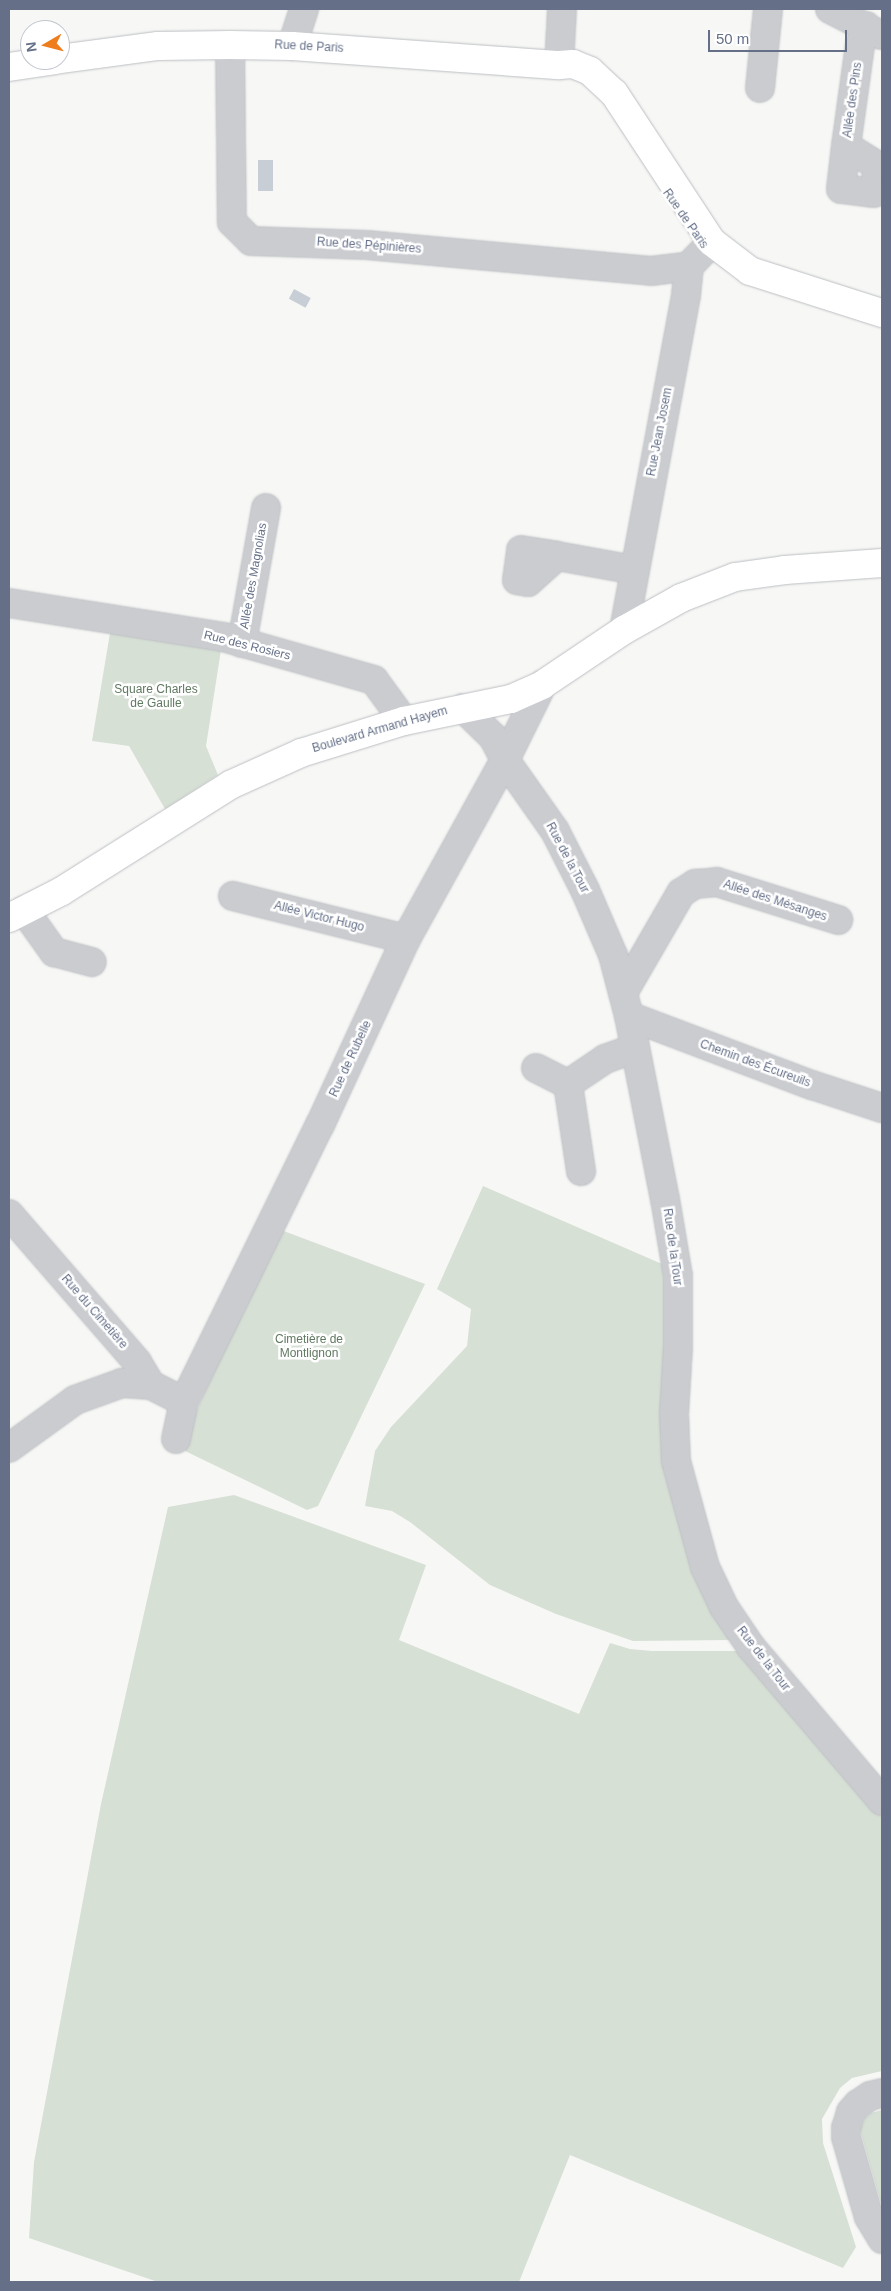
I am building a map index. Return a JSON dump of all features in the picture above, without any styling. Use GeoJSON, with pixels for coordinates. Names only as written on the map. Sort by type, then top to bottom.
{"type":"FeatureCollection","features":[{"type":"Feature","properties":{"kind":"main road","name":"Rue de Paris"},"geometry":{"type":"LineString","coordinates":[[70,58],[158,46],[230,45],[292,46],[559,65],[573,64],[590,71],[614,93],[702,252],[729,272],[768,293],[882,328]]}},
{"type":"Feature","properties":{"kind":"main road","name":"Rue de Paris"},"geometry":{"type":"LineString","coordinates":[[702,252],[750,271],[882,313]]}},
{"type":"Feature","properties":{"kind":"main road","name":"Boulevard Armand Hayem"},"geometry":{"type":"LineString","coordinates":[[16,914],[62,891],[230,785],[302,753],[404,721],[511,699],[542,685],[624,630],[682,598],[735,577],[785,570],[882,563]]}},
{"type":"Feature","properties":{"kind":"street"},"geometry":{"type":"LineString","coordinates":[[292,46],[304,9]]}},
{"type":"Feature","properties":{"kind":"street"},"geometry":{"type":"LineString","coordinates":[[559,65],[562,9]]}},
{"type":"Feature","properties":{"kind":"street"},"geometry":{"type":"LineString","coordinates":[[760,88],[768,9]]}},
{"type":"Feature","properties":{"kind":"street"},"geometry":{"type":"LineString","coordinates":[[830,9],[877,26]]}},
{"type":"Feature","properties":{"kind":"street","name":"Allée des Pins"},"geometry":{"type":"LineString","coordinates":[[846,146],[860,45],[877,26]]}},
{"type":"Feature","properties":{"kind":"street","name":"Rue des Pépinières"},"geometry":{"type":"LineString","coordinates":[[230,45],[232,222],[251,240],[367,244],[651,270],[702,252]]}},
{"type":"Feature","properties":{"kind":"street","name":"Rue Jean Josem"},"geometry":{"type":"LineString","coordinates":[[624,630],[684,305],[702,252]]}},
{"type":"Feature","properties":{"kind":"street","name":"Allée des Magnolias"},"geometry":{"type":"LineString","coordinates":[[242,643],[266,508]]}},
{"type":"Feature","properties":{"kind":"street"},"geometry":{"type":"LineString","coordinates":[[557,556],[635,570]]}},
{"type":"Feature","properties":{"kind":"street","name":"Rue des Rosiers"},"geometry":{"type":"LineString","coordinates":[[9,603],[223,637],[374,680],[404,721]]}},
{"type":"Feature","properties":{"kind":"street","name":"Rue de Rubelle"},"geometry":{"type":"LineString","coordinates":[[176,1439],[184,1402],[320,1125],[406,939],[505,760],[542,685]]}},
{"type":"Feature","properties":{"kind":"street","name":"Rue de la Tour"},"geometry":{"type":"LineString","coordinates":[[463,708],[493,737],[505,760],[555,831],[585,890],[613,955],[635,1048],[678,1276],[678,1347],[674,1414],[676,1461],[705,1567],[724,1607],[750,1647],[882,1800]]}},
{"type":"Feature","properties":{"kind":"street","name":"Allée des Mésanges"},"geometry":{"type":"LineString","coordinates":[[626,1004],[681,893],[695,884],[717,882],[838,920]]}},
{"type":"Feature","properties":{"kind":"street","name":"Allée Victor Hugo"},"geometry":{"type":"LineString","coordinates":[[233,896],[406,939]]}},
{"type":"Feature","properties":{"kind":"street"},"geometry":{"type":"LineString","coordinates":[[16,914],[54,952],[92,962]]}},
{"type":"Feature","properties":{"kind":"street","name":"Chemin des Écureuils"},"geometry":{"type":"LineString","coordinates":[[626,1004],[812,1085],[882,1108]]}},
{"type":"Feature","properties":{"kind":"street"},"geometry":{"type":"LineString","coordinates":[[568,1084],[604,1059],[635,1048]]}},
{"type":"Feature","properties":{"kind":"street"},"geometry":{"type":"LineString","coordinates":[[536,1068],[568,1084]]}},
{"type":"Feature","properties":{"kind":"street"},"geometry":{"type":"LineString","coordinates":[[568,1084],[582,1171]]}},
{"type":"Feature","properties":{"kind":"street","name":"Rue du Cimetière"},"geometry":{"type":"LineString","coordinates":[[9,1214],[137,1362],[151,1385]]}},
{"type":"Feature","properties":{"kind":"street"},"geometry":{"type":"LineString","coordinates":[[9,1448],[75,1400],[122,1383],[151,1385],[184,1402]]}},
{"type":"Feature","properties":{"kind":"street"},"geometry":{"type":"LineString","coordinates":[[882,2094],[870,2096],[858,2104],[851,2112],[846,2128],[846,2137],[869,2217],[882,2238]]}},
{"type":"Feature","properties":{"kind":"green space","name":"Square Charles de Gaulle"},"geometry":{"type":"Polygon","coordinates":[[[110,633],[221,650],[206,746],[218,775],[165,809],[129,746],[92,741],[110,633]]]}},
{"type":"Feature","properties":{"kind":"green space"},"geometry":{"type":"Polygon","coordinates":[[[483,1186],[662,1264],[666,1294],[661,1437],[666,1471],[733,1640],[633,1641],[556,1614],[490,1585],[410,1522],[392,1511],[365,1506],[375,1451],[391,1427],[467,1346],[471,1309],[437,1289],[483,1186]]]}},
{"type":"Feature","properties":{"kind":"green space","name":"Cimetière de Montlignon"},"geometry":{"type":"Polygon","coordinates":[[[281,1230],[425,1284],[318,1506],[307,1510],[185,1451],[183,1442],[238,1317],[281,1230]]]}},
{"type":"Feature","properties":{"kind":"green space"},"geometry":{"type":"Polygon","coordinates":[[[234,1495],[426,1565],[399,1640],[579,1714],[610,1643],[630,1649],[652,1651],[742,1651],[882,1812],[882,2071],[852,2078],[840,2088],[822,2119],[823,2143],[856,2247],[843,2268],[570,2155],[519,2282],[158,2282],[29,2238],[34,2162],[101,1804],[168,1507],[234,1495]]]}},
{"type":"Feature","properties":{"kind":"green space"},"geometry":{"type":"Polygon","coordinates":[[[882,2110],[882,2207],[860,2130],[865,2118],[871,2113],[882,2110]]]}},
{"type":"Feature","properties":{"kind":"shaded area"},"geometry":{"type":"Polygon","coordinates":[[[258,160],[273,160],[273,191],[258,191],[258,160]]]}},
{"type":"Feature","properties":{"kind":"shaded area"},"geometry":{"type":"Polygon","coordinates":[[[294,289],[311,298],[306,308],[289,299],[294,289]]]}}]}
